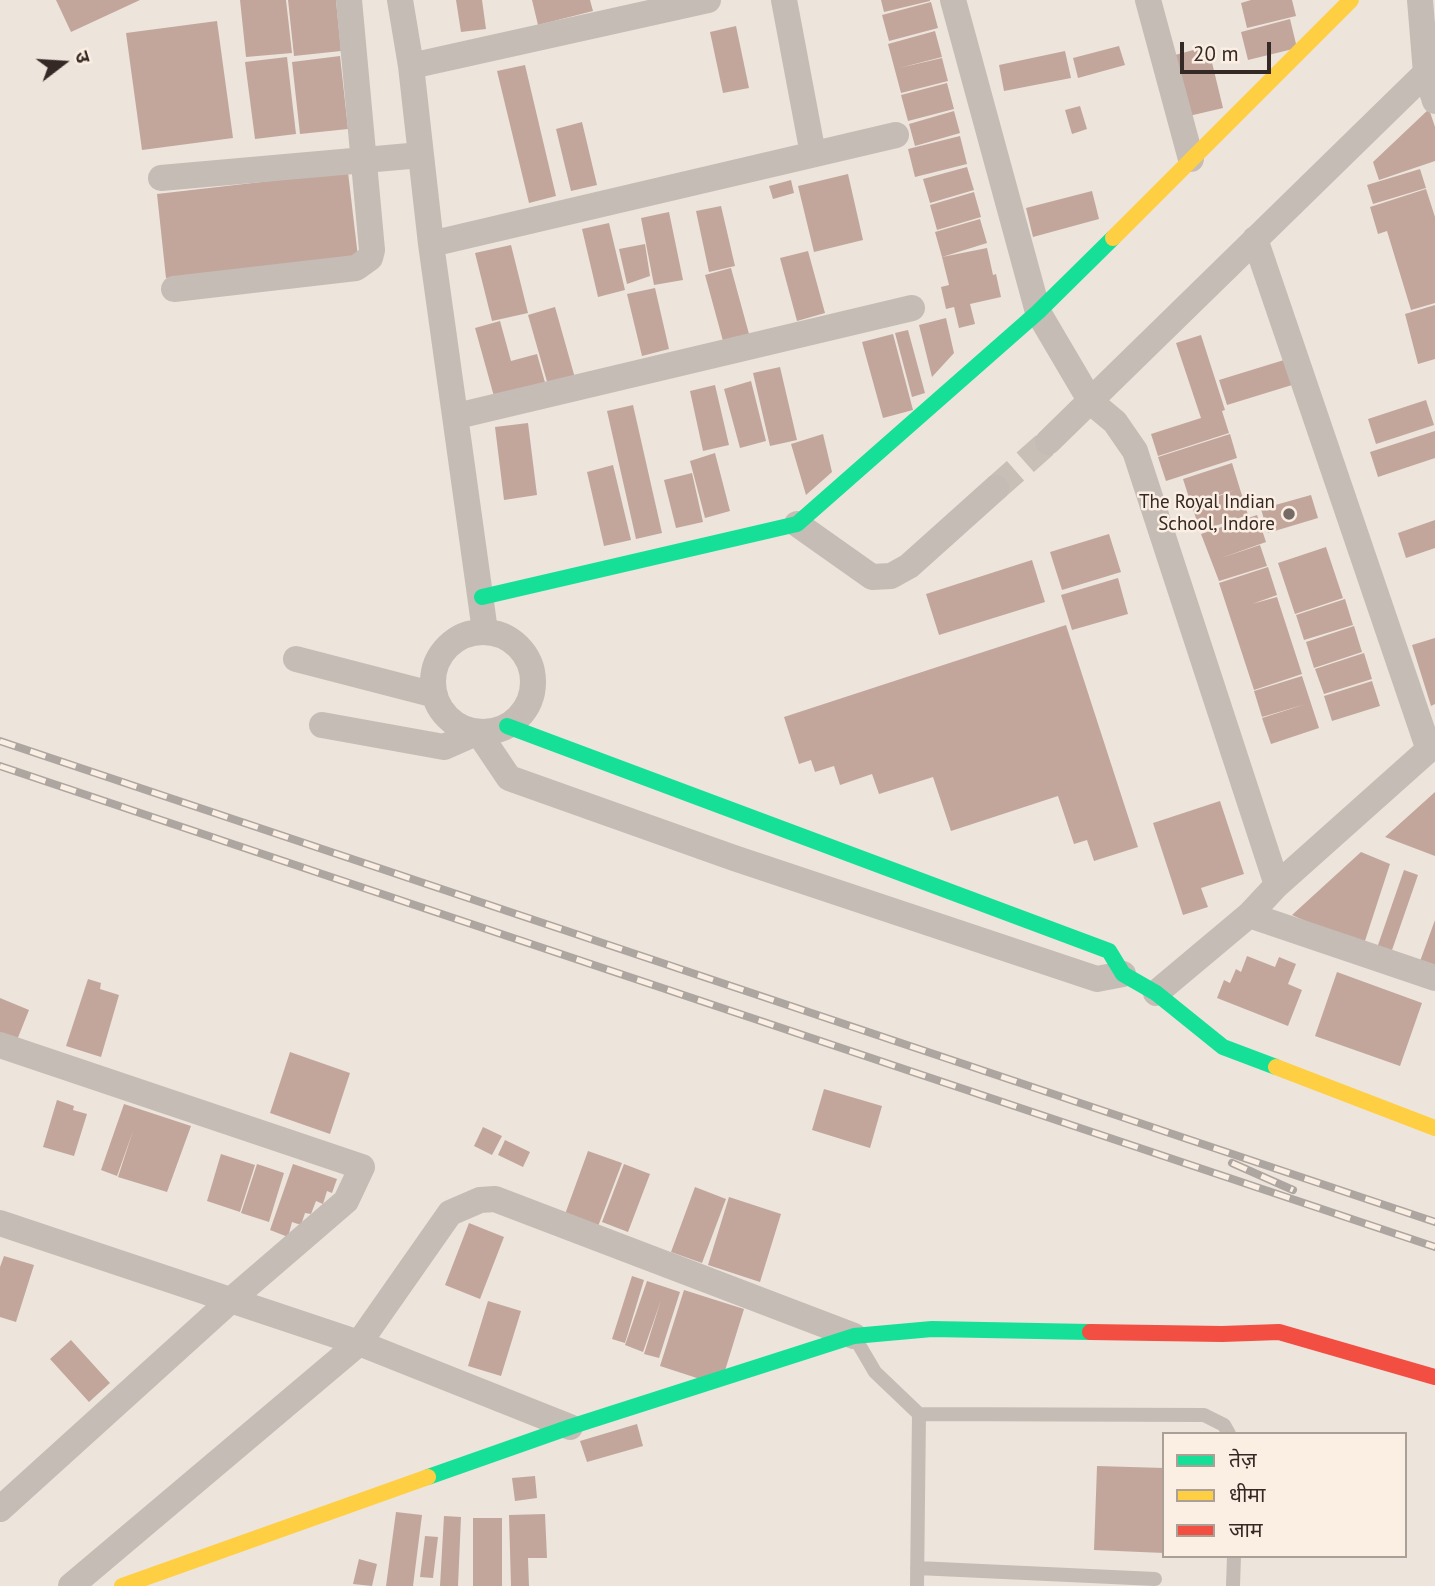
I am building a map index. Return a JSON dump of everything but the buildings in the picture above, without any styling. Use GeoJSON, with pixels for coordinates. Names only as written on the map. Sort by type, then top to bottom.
{"type":"FeatureCollection","features":[{"type":"Feature","properties":{"kind":"street"},"geometry":{"type":"LineString","coordinates":[[174,289],[356,268],[370,258],[372,250],[349,0]]}},
{"type":"Feature","properties":{"kind":"street"},"geometry":{"type":"LineString","coordinates":[[400,0],[485,631]]}},
{"type":"Feature","properties":{"kind":"street"},"geometry":{"type":"LineString","coordinates":[[411,66],[708,0]]}},
{"type":"Feature","properties":{"kind":"street"},"geometry":{"type":"LineString","coordinates":[[784,0],[813,155]]}},
{"type":"Feature","properties":{"kind":"street"},"geometry":{"type":"LineString","coordinates":[[953,0],[1038,312],[1091,402],[1115,422],[1135,451],[1277,885]]}},
{"type":"Feature","properties":{"kind":"street"},"geometry":{"type":"LineString","coordinates":[[1148,0],[1191,159]]}},
{"type":"Feature","properties":{"kind":"street"},"geometry":{"type":"LineString","coordinates":[[482,597],[797,524],[1038,312],[1191,159],[1325,11],[1351,0]]}},
{"type":"Feature","properties":{"kind":"street"},"geometry":{"type":"LineString","coordinates":[[1420,0],[1435,101]]}},
{"type":"Feature","properties":{"kind":"street"},"geometry":{"type":"LineString","coordinates":[[1048,442],[1430,68]]}},
{"type":"Feature","properties":{"kind":"street"},"geometry":{"type":"LineString","coordinates":[[432,244],[896,135]]}},
{"type":"Feature","properties":{"kind":"street"},"geometry":{"type":"LineString","coordinates":[[161,178],[421,155]]}},
{"type":"Feature","properties":{"kind":"street"},"geometry":{"type":"LineString","coordinates":[[1156,993],[1249,915],[1277,885],[1432,747],[1255,239]]}},
{"type":"Feature","properties":{"kind":"street"},"geometry":{"type":"LineString","coordinates":[[457,416],[912,308]]}},
{"type":"Feature","properties":{"kind":"street"},"geometry":{"type":"LineString","coordinates":[[797,524],[873,577],[891,576],[909,566],[996,488]]}},
{"type":"Feature","properties":{"kind":"street"},"geometry":{"type":"LineString","coordinates":[[485,631],[502,635],[516,643],[527,656],[533,672],[533,688],[520,717],[508,726],[494,731],[478,732],[464,728],[451,720],[441,709],[435,695],[433,680],[443,651],[454,640],[469,633],[485,631]]}},
{"type":"Feature","properties":{"kind":"street"},"geometry":{"type":"LineString","coordinates":[[296,659],[435,695]]}},
{"type":"Feature","properties":{"kind":"street"},"geometry":{"type":"LineString","coordinates":[[321,724],[444,747],[478,732]]}},
{"type":"Feature","properties":{"kind":"street"},"geometry":{"type":"LineString","coordinates":[[508,726],[1109,951],[1123,974],[1156,993],[1223,1047],[1435,1128]]}},
{"type":"Feature","properties":{"kind":"street"},"geometry":{"type":"LineString","coordinates":[[478,732],[509,778],[734,858],[1097,978],[1123,974]]}},
{"type":"Feature","properties":{"kind":"street"},"geometry":{"type":"LineString","coordinates":[[1249,915],[1435,978]]}},
{"type":"Feature","properties":{"kind":"street"},"geometry":{"type":"LineString","coordinates":[[0,1045],[362,1167],[346,1201],[231,1300],[0,1509]]}},
{"type":"Feature","properties":{"kind":"street"},"geometry":{"type":"LineString","coordinates":[[71,1586],[359,1343],[450,1213],[480,1200],[495,1199],[854,1336]]}},
{"type":"Feature","properties":{"kind":"street"},"geometry":{"type":"LineString","coordinates":[[0,1223],[359,1343],[570,1427]]}},
{"type":"Feature","properties":{"kind":"street"},"geometry":{"type":"LineString","coordinates":[[122,1586],[570,1427],[854,1336],[932,1329],[1222,1334],[1279,1332],[1435,1377]]}},
{"type":"Feature","properties":{"kind":"lane"},"geometry":{"type":"LineString","coordinates":[[854,1336],[875,1372],[919,1414],[1204,1415],[1224,1425],[1228,1432]]}},
{"type":"Feature","properties":{"kind":"lane"},"geometry":{"type":"LineString","coordinates":[[917,1586],[919,1414]]}},
{"type":"Feature","properties":{"kind":"lane"},"geometry":{"type":"LineString","coordinates":[[1233,1586],[1234,1558]]}},
{"type":"Feature","properties":{"kind":"lane"},"geometry":{"type":"LineString","coordinates":[[917,1569],[1155,1580]]}},
{"type":"Feature","properties":{"kind":"tunnel"},"geometry":{"type":"LineString","coordinates":[[996,488],[1048,442]]}},
{"type":"Feature","properties":{"kind":"railway"},"geometry":{"type":"LineString","coordinates":[[0,741],[1435,1222]]}},
{"type":"Feature","properties":{"kind":"railway"},"geometry":{"type":"LineString","coordinates":[[0,766],[1435,1247]]}},
{"type":"Feature","properties":{"kind":"railway"},"geometry":{"type":"LineString","coordinates":[[1232,1163],[1293,1190]]}},
{"type":"Feature","properties":{"kind":"traffic: fast"},"geometry":{"type":"LineString","coordinates":[[482,597],[797,524],[1038,312],[1113,238]]}},
{"type":"Feature","properties":{"kind":"traffic: fast"},"geometry":{"type":"LineString","coordinates":[[507,726],[1109,951],[1123,974],[1156,993],[1223,1047],[1276,1067]]}},
{"type":"Feature","properties":{"kind":"traffic: fast"},"geometry":{"type":"LineString","coordinates":[[428,1477],[570,1427],[854,1336],[932,1329],[1090,1332]]}},
{"type":"Feature","properties":{"kind":"traffic: slow"},"geometry":{"type":"LineString","coordinates":[[1113,238],[1351,0]]}},
{"type":"Feature","properties":{"kind":"traffic: slow"},"geometry":{"type":"LineString","coordinates":[[1276,1067],[1435,1128]]}},
{"type":"Feature","properties":{"kind":"traffic: slow"},"geometry":{"type":"LineString","coordinates":[[122,1586],[428,1477]]}},
{"type":"Feature","properties":{"kind":"traffic: jam"},"geometry":{"type":"LineString","coordinates":[[1090,1332],[1279,1332],[1435,1377]]}},
{"type":"Feature","properties":{"kind":"place","name":"The Royal Indian School, Indore"},"geometry":{"type":"Point","coordinates":[1289,514]}}]}
